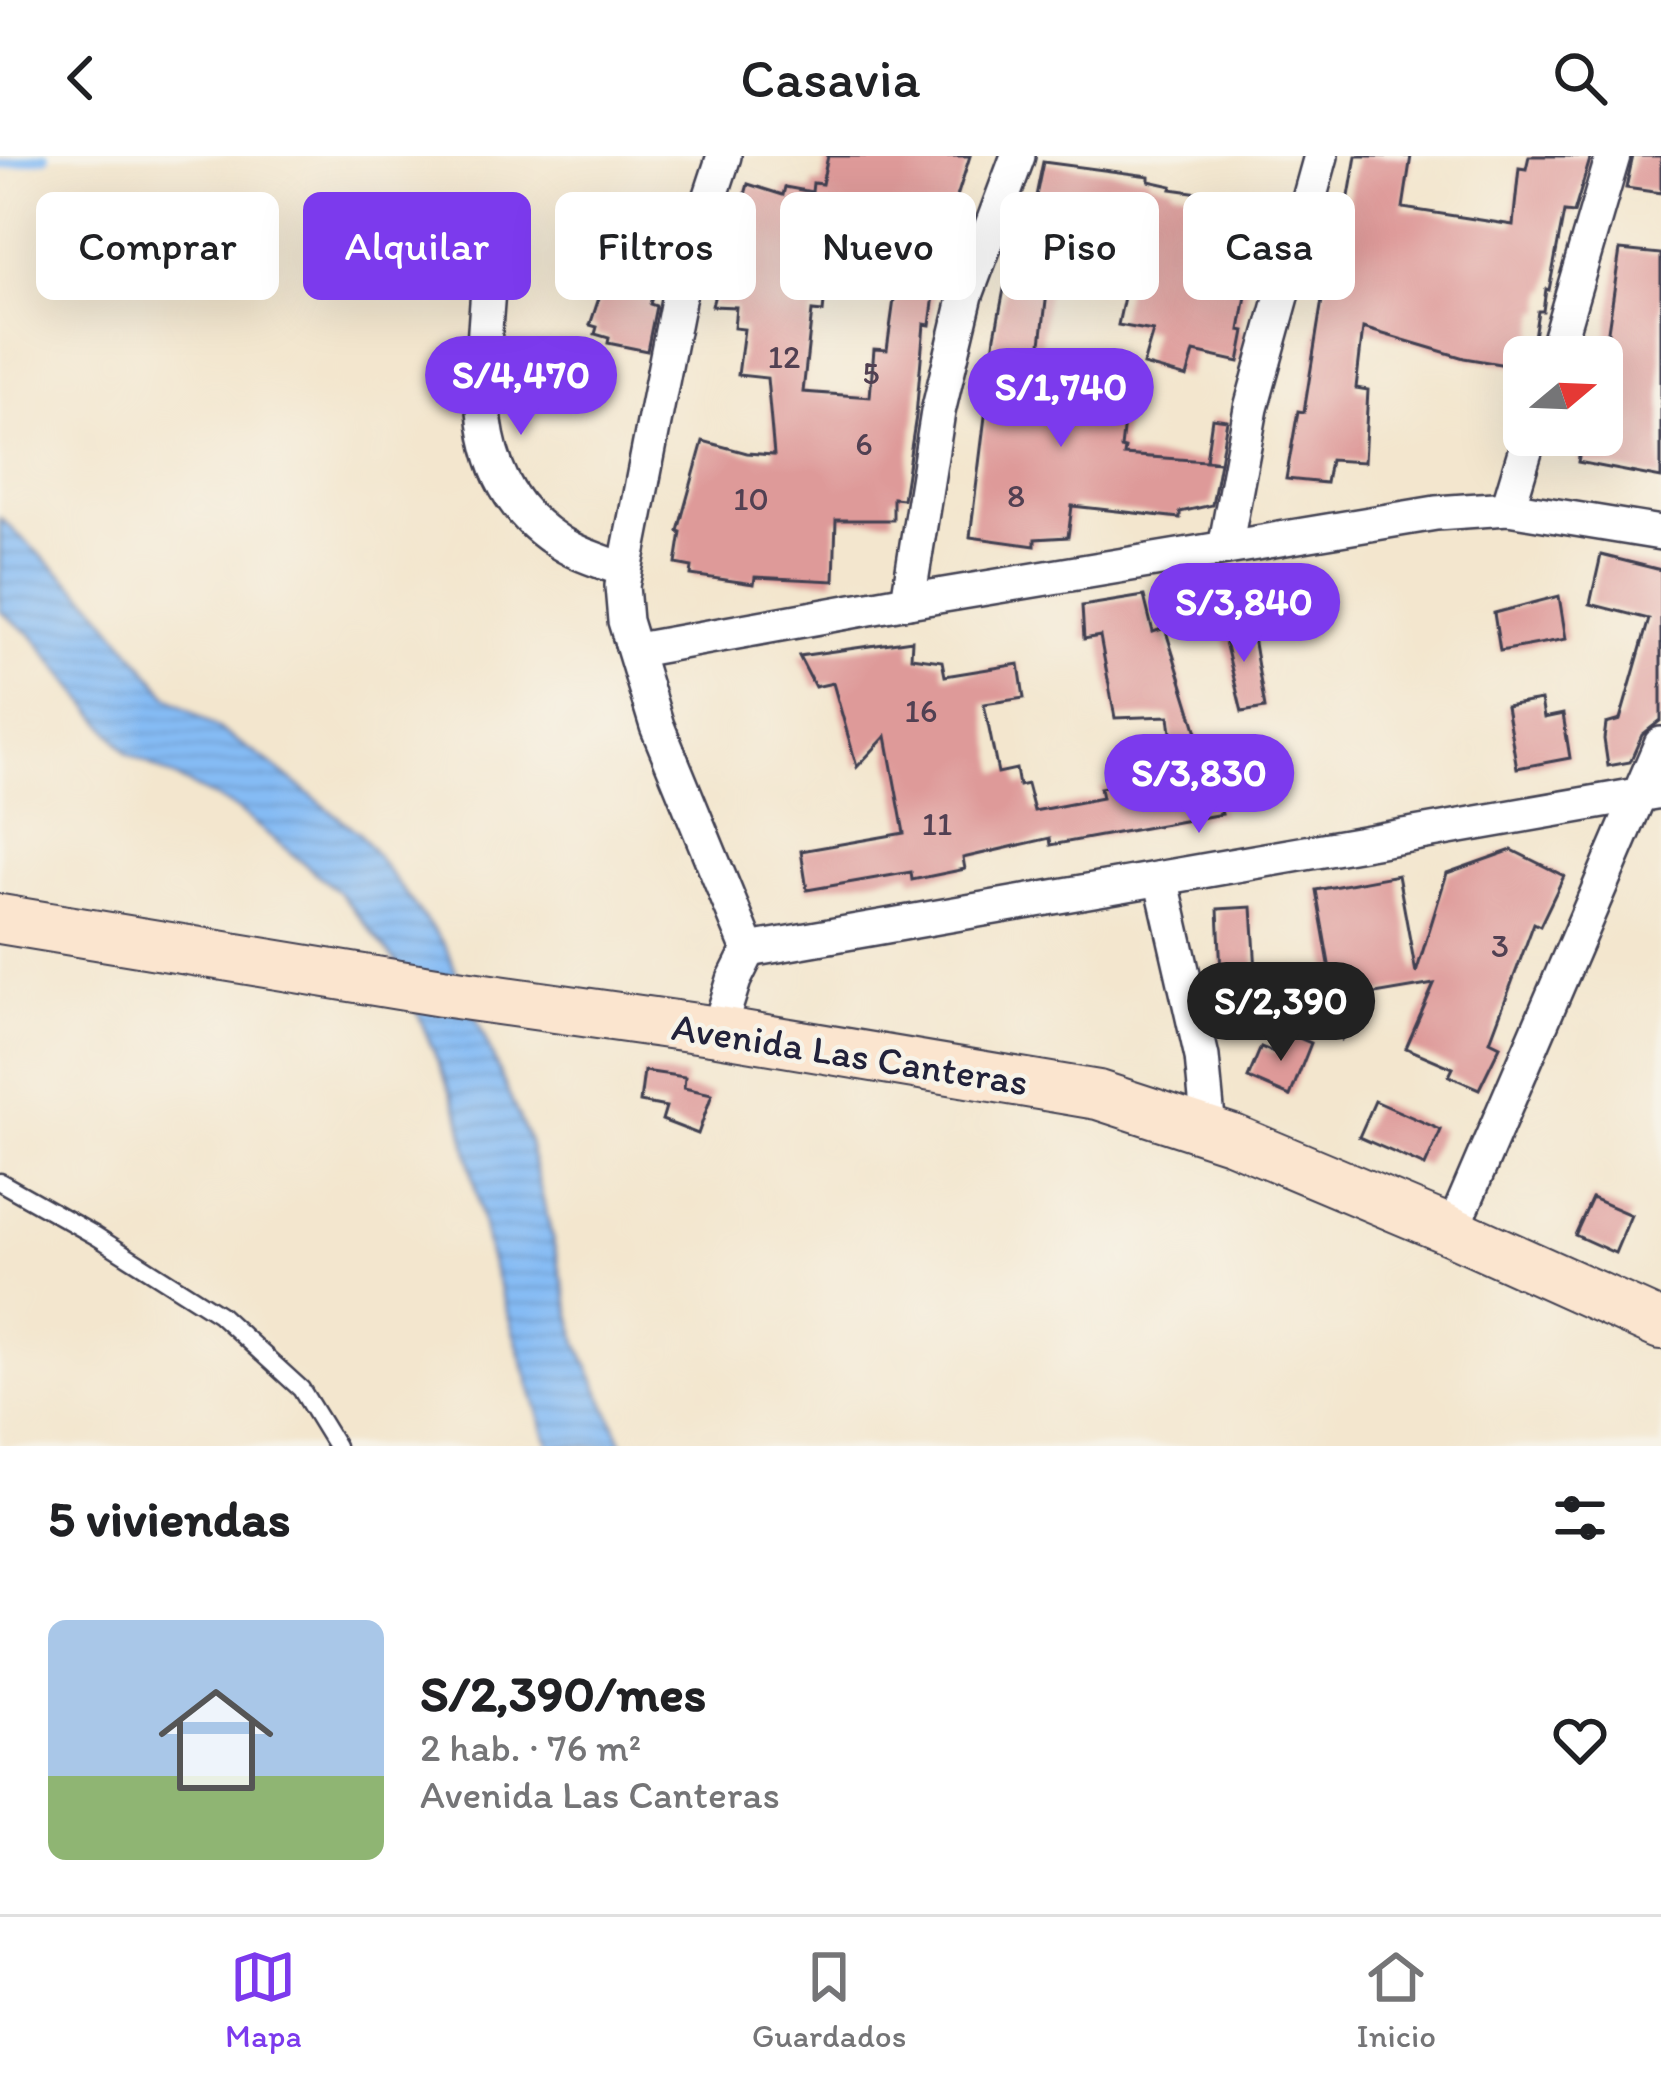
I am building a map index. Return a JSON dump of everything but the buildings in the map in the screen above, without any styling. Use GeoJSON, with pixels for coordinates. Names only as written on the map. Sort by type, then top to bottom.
{"type":"FeatureCollection","features":[{"type":"Feature","properties":{"kind":"street"},"geometry":{"type":"LineString","coordinates":[[718,1031],[749,950],[657,726],[625,621],[624,570],[680,290],[724,156]]}},
{"type":"Feature","properties":{"kind":"street"},"geometry":{"type":"LineString","coordinates":[[908,601],[938,412],[966,295],[1018,156]]}},
{"type":"Feature","properties":{"kind":"street"},"geometry":{"type":"LineString","coordinates":[[1225,548],[1251,408],[1322,156]]}},
{"type":"Feature","properties":{"kind":"street"},"geometry":{"type":"LineString","coordinates":[[1560,336],[1613,156]]}},
{"type":"Feature","properties":{"kind":"street"},"geometry":{"type":"LineString","coordinates":[[487,300],[485,441],[497,476],[528,519],[560,543],[624,570]]}},
{"type":"Feature","properties":{"kind":"street"},"geometry":{"type":"LineString","coordinates":[[1508,508],[1524,456]]}},
{"type":"Feature","properties":{"kind":"street"},"geometry":{"type":"LineString","coordinates":[[637,650],[1436,513],[1508,508],[1661,532]]}},
{"type":"Feature","properties":{"kind":"street"},"geometry":{"type":"LineString","coordinates":[[1452,1231],[1652,793],[1661,744]]}},
{"type":"Feature","properties":{"kind":"street"},"geometry":{"type":"LineString","coordinates":[[749,950],[1652,793]]}},
{"type":"Feature","properties":{"kind":"street"},"geometry":{"type":"LineString","coordinates":[[1161,878],[1202,1057],[1209,1130]]}},
{"type":"Feature","properties":{"kind":"street","name":"Avenida Las Canteras"},"geometry":{"type":"LineString","coordinates":[[0,919],[1098,1095],[1209,1130],[1661,1325]]}},
{"type":"Feature","properties":{"kind":"lane"},"geometry":{"type":"LineString","coordinates":[[0,1182],[219,1314],[301,1389],[336,1446]]}},
{"type":"Feature","properties":{"kind":"water"},"geometry":{"type":"Polygon","coordinates":[[[0,518],[93,603],[168,696],[270,763],[360,834],[445,946],[528,1139],[578,1343],[624,1446],[549,1446],[489,1254],[460,1115],[397,963],[339,892],[237,809],[127,753],[32,635],[0,611],[0,518]]]}},
{"type":"Feature","properties":{"kind":"waterway"},"geometry":{"type":"LineString","coordinates":[[0,165],[45,156]]}}]}
